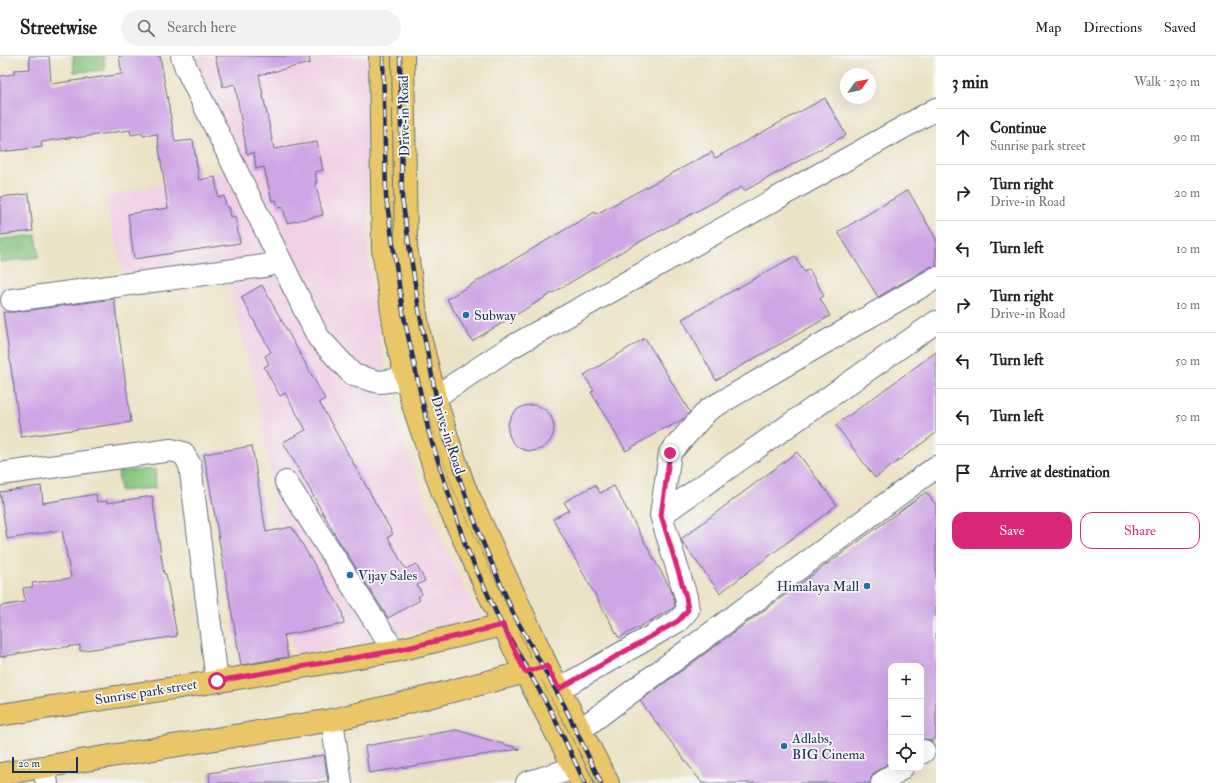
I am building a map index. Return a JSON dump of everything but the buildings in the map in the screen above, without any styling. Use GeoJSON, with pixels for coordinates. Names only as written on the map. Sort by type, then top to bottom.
{"type":"FeatureCollection","features":[{"type":"Feature","properties":{"kind":"main road","name":"Drive-in Road"},"geometry":{"type":"LineString","coordinates":[[380,56],[383,249],[396,338],[415,412],[443,494],[525,672],[578,775]]}},
{"type":"Feature","properties":{"kind":"main road","name":"Drive-in Road"},"geometry":{"type":"LineString","coordinates":[[403,56],[406,247],[419,333],[435,396],[464,486],[547,666],[608,783]]}},
{"type":"Feature","properties":{"kind":"main road","name":"Sunrise park street"},"geometry":{"type":"LineString","coordinates":[[0,715],[217,681],[394,651],[526,620]]}},
{"type":"Feature","properties":{"kind":"main road"},"geometry":{"type":"LineString","coordinates":[[0,774],[45,775],[332,720],[413,701],[547,666]]}},
{"type":"Feature","properties":{"kind":"street"},"geometry":{"type":"LineString","coordinates":[[182,56],[186,68],[318,337],[353,374],[379,382],[406,379]]}},
{"type":"Feature","properties":{"kind":"street"},"geometry":{"type":"LineString","coordinates":[[435,396],[508,349],[936,109]]}},
{"type":"Feature","properties":{"kind":"street"},"geometry":{"type":"LineString","coordinates":[[12,300],[256,267],[281,262]]}},
{"type":"Feature","properties":{"kind":"street"},"geometry":{"type":"LineString","coordinates":[[559,689],[678,621],[688,610],[686,597],[661,515],[670,453],[708,410],[936,278]]}},
{"type":"Feature","properties":{"kind":"street"},"geometry":{"type":"LineString","coordinates":[[661,515],[936,322]]}},
{"type":"Feature","properties":{"kind":"street"},"geometry":{"type":"LineString","coordinates":[[0,474],[171,450],[184,453],[190,465],[217,681]]}},
{"type":"Feature","properties":{"kind":"street"},"geometry":{"type":"LineString","coordinates":[[580,730],[936,467]]}},
{"type":"Feature","properties":{"kind":"street"},"geometry":{"type":"LineString","coordinates":[[286,482],[394,651]]}},
{"type":"Feature","properties":{"kind":"street"},"geometry":{"type":"LineString","coordinates":[[332,720],[341,783]]}},
{"type":"Feature","properties":{"kind":"street"},"geometry":{"type":"LineString","coordinates":[[882,783],[898,771]]}},
{"type":"Feature","properties":{"kind":"street"},"geometry":{"type":"LineString","coordinates":[[527,783],[578,775]]}},
{"type":"Feature","properties":{"kind":"shaded area"},"geometry":{"type":"Polygon","coordinates":[[[196,56],[369,56],[368,256],[380,342],[401,435],[436,527],[471,602],[483,617],[295,656],[262,417],[225,268],[126,281],[104,197],[200,177],[236,167],[196,56]]]}},
{"type":"Feature","properties":{"kind":"green space"},"geometry":{"type":"Polygon","coordinates":[[[73,56],[104,56],[105,70],[74,72],[73,56]]]}},
{"type":"Feature","properties":{"kind":"green space"},"geometry":{"type":"Polygon","coordinates":[[[36,235],[39,257],[0,262],[0,239],[36,235]]]}},
{"type":"Feature","properties":{"kind":"green space"},"geometry":{"type":"Polygon","coordinates":[[[155,469],[156,488],[120,491],[118,472],[155,469]]]}},
{"type":"Feature","properties":{"kind":"railway"},"geometry":{"type":"LineString","coordinates":[[383,56],[386,197],[403,312],[429,433],[466,547],[500,621],[551,711],[585,783]]}},
{"type":"Feature","properties":{"kind":"railway"},"geometry":{"type":"LineString","coordinates":[[400,56],[402,198],[419,310],[443,432],[481,538],[513,613],[564,705],[601,783]]}},
{"type":"Feature","properties":{"kind":"place","name":"Subway"},"geometry":{"type":"Point","coordinates":[466,315]}},
{"type":"Feature","properties":{"kind":"place","name":"Vijay Sales"},"geometry":{"type":"Point","coordinates":[350,575]}},
{"type":"Feature","properties":{"kind":"place","name":"Himalaya Mall"},"geometry":{"type":"Point","coordinates":[867,586]}},
{"type":"Feature","properties":{"kind":"place","name":"Adlabs, BIG Cinema"},"geometry":{"type":"Point","coordinates":[784,746]}},
{"type":"Feature","properties":{"kind":"route"},"geometry":{"type":"LineString","coordinates":[[217,681],[394,651],[503,625],[525,672],[547,666],[559,689],[678,621],[688,610],[686,597],[661,515],[670,453]]}}]}
